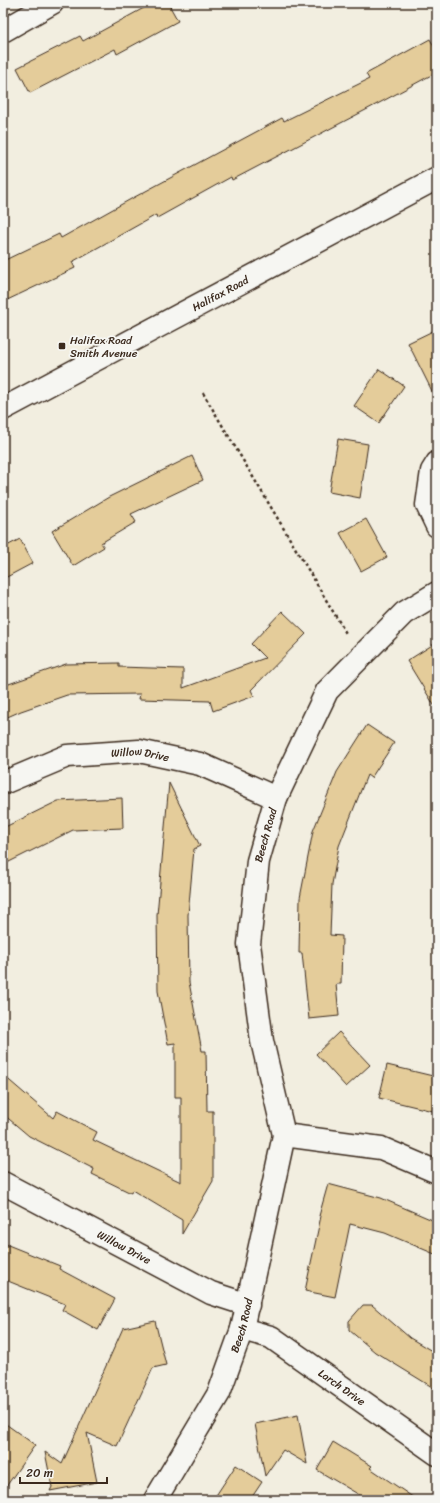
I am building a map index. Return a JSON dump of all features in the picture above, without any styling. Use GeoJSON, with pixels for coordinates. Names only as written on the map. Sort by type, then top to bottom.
{"type":"FeatureCollection","features":[{"type":"Feature","properties":{"kind":"main road"},"geometry":{"type":"LineString","coordinates":[[3,31],[52,3]]}},
{"type":"Feature","properties":{"kind":"main road","name":"Halifax Road"},"geometry":{"type":"LineString","coordinates":[[3,409],[437,178]]}},
{"type":"Feature","properties":{"kind":"main road"},"geometry":{"type":"LineString","coordinates":[[437,463],[432,471],[427,505],[437,526]]}},
{"type":"Feature","properties":{"kind":"main road","name":"Beech Road"},"geometry":{"type":"LineString","coordinates":[[155,1500],[220,1393],[242,1329],[248,1305],[284,1135],[262,1041],[249,944],[258,861],[276,798],[327,691],[404,613],[437,593]]}},
{"type":"Feature","properties":{"kind":"main road","name":"Willow Drive"},"geometry":{"type":"LineString","coordinates":[[3,783],[67,756],[139,751],[200,764],[276,798]]}},
{"type":"Feature","properties":{"kind":"main road"},"geometry":{"type":"LineString","coordinates":[[284,1135],[381,1148],[437,1172]]}},
{"type":"Feature","properties":{"kind":"main road","name":"Willow Drive"},"geometry":{"type":"LineString","coordinates":[[3,1183],[211,1293],[248,1305]]}},
{"type":"Feature","properties":{"kind":"main road","name":"Larch Drive"},"geometry":{"type":"LineString","coordinates":[[242,1329],[271,1337],[437,1454]]}},
{"type":"Feature","properties":{"kind":"path"},"geometry":{"type":"LineString","coordinates":[[203,393],[360,658]]}},
{"type":"Feature","properties":{"kind":"building"},"geometry":{"type":"Polygon","coordinates":[[[153,3],[168,3],[178,21],[117,54],[115,49],[30,93],[17,68],[80,36],[83,41],[153,3]]]}},
{"type":"Feature","properties":{"kind":"building"},"geometry":{"type":"Polygon","coordinates":[[[430,39],[437,52],[437,72],[232,180],[231,177],[157,218],[156,215],[72,262],[75,268],[3,302],[3,261],[59,234],[61,238],[282,118],[284,121],[369,79],[366,74],[430,39]]]}},
{"type":"Feature","properties":{"kind":"building"},"geometry":{"type":"Polygon","coordinates":[[[437,329],[437,401],[408,343],[437,329]]]}},
{"type":"Feature","properties":{"kind":"building"},"geometry":{"type":"Polygon","coordinates":[[[379,369],[404,386],[379,423],[354,406],[379,369]]]}},
{"type":"Feature","properties":{"kind":"building"},"geometry":{"type":"Polygon","coordinates":[[[338,439],[368,444],[360,498],[329,492],[338,439]]]}},
{"type":"Feature","properties":{"kind":"building"},"geometry":{"type":"Polygon","coordinates":[[[192,456],[203,480],[131,514],[136,522],[101,543],[104,547],[73,566],[52,531],[109,497],[192,456]]]}},
{"type":"Feature","properties":{"kind":"building"},"geometry":{"type":"Polygon","coordinates":[[[366,519],[387,557],[361,571],[340,533],[366,519]]]}},
{"type":"Feature","properties":{"kind":"building"},"geometry":{"type":"Polygon","coordinates":[[[20,539],[33,563],[3,579],[3,548],[20,539]]]}},
{"type":"Feature","properties":{"kind":"building"},"geometry":{"type":"Polygon","coordinates":[[[282,611],[306,634],[251,690],[254,696],[213,711],[210,701],[139,699],[140,694],[67,695],[3,719],[3,686],[66,664],[119,663],[119,667],[183,669],[183,688],[265,658],[251,644],[282,611]]]}},
{"type":"Feature","properties":{"kind":"building"},"geometry":{"type":"Polygon","coordinates":[[[437,642],[437,710],[407,661],[437,642]]]}},
{"type":"Feature","properties":{"kind":"building"},"geometry":{"type":"Polygon","coordinates":[[[367,725],[394,743],[371,778],[367,775],[339,846],[332,884],[330,935],[342,936],[341,984],[336,984],[339,1016],[309,1019],[302,953],[299,953],[300,898],[313,831],[337,772],[367,725]]]}},
{"type":"Feature","properties":{"kind":"building"},"geometry":{"type":"Polygon","coordinates":[[[169,783],[200,846],[194,849],[188,915],[189,982],[202,1051],[206,1051],[207,1111],[213,1111],[213,1181],[182,1234],[182,1220],[132,1190],[131,1193],[92,1174],[94,1169],[29,1136],[3,1114],[3,1075],[53,1118],[57,1111],[97,1132],[93,1140],[181,1182],[181,1097],[175,1097],[175,1043],[168,1044],[158,991],[157,915],[169,783]]]}},
{"type":"Feature","properties":{"kind":"building"},"geometry":{"type":"Polygon","coordinates":[[[122,798],[123,828],[73,830],[3,865],[3,828],[58,801],[122,798]]]}},
{"type":"Feature","properties":{"kind":"building"},"geometry":{"type":"Polygon","coordinates":[[[339,1032],[370,1065],[346,1087],[316,1054],[339,1032]]]}},
{"type":"Feature","properties":{"kind":"building"},"geometry":{"type":"Polygon","coordinates":[[[387,1065],[437,1077],[437,1112],[379,1098],[387,1065]]]}},
{"type":"Feature","properties":{"kind":"building"},"geometry":{"type":"Polygon","coordinates":[[[328,1184],[381,1198],[437,1222],[437,1255],[385,1233],[350,1224],[335,1297],[305,1291],[321,1216],[319,1216],[328,1184]]]}},
{"type":"Feature","properties":{"kind":"building"},"geometry":{"type":"Polygon","coordinates":[[[3,1243],[60,1266],[59,1269],[115,1299],[98,1330],[62,1310],[65,1304],[3,1279],[3,1243]]]}},
{"type":"Feature","properties":{"kind":"building"},"geometry":{"type":"Polygon","coordinates":[[[363,1305],[372,1305],[410,1338],[437,1354],[437,1390],[375,1352],[349,1330],[349,1321],[363,1305]]]}},
{"type":"Feature","properties":{"kind":"building"},"geometry":{"type":"Polygon","coordinates":[[[155,1321],[166,1365],[153,1368],[117,1446],[87,1433],[97,1482],[50,1491],[52,1487],[45,1452],[62,1464],[123,1328],[155,1321]]]}},
{"type":"Feature","properties":{"kind":"building"},"geometry":{"type":"Polygon","coordinates":[[[298,1415],[307,1464],[283,1450],[265,1476],[255,1424],[298,1415]]]}},
{"type":"Feature","properties":{"kind":"building"},"geometry":{"type":"Polygon","coordinates":[[[3,1422],[35,1445],[3,1491],[3,1422]]]}},
{"type":"Feature","properties":{"kind":"building"},"geometry":{"type":"Polygon","coordinates":[[[333,1442],[372,1466],[370,1468],[417,1500],[368,1500],[317,1470],[333,1442]]]}},
{"type":"Feature","properties":{"kind":"building"},"geometry":{"type":"Polygon","coordinates":[[[236,1465],[262,1482],[250,1500],[213,1500],[236,1465]]]}},
{"type":"Feature","properties":{"kind":"place","name":"Halifax Road Smith Avenue"},"geometry":{"type":"Point","coordinates":[62,346]}}]}
